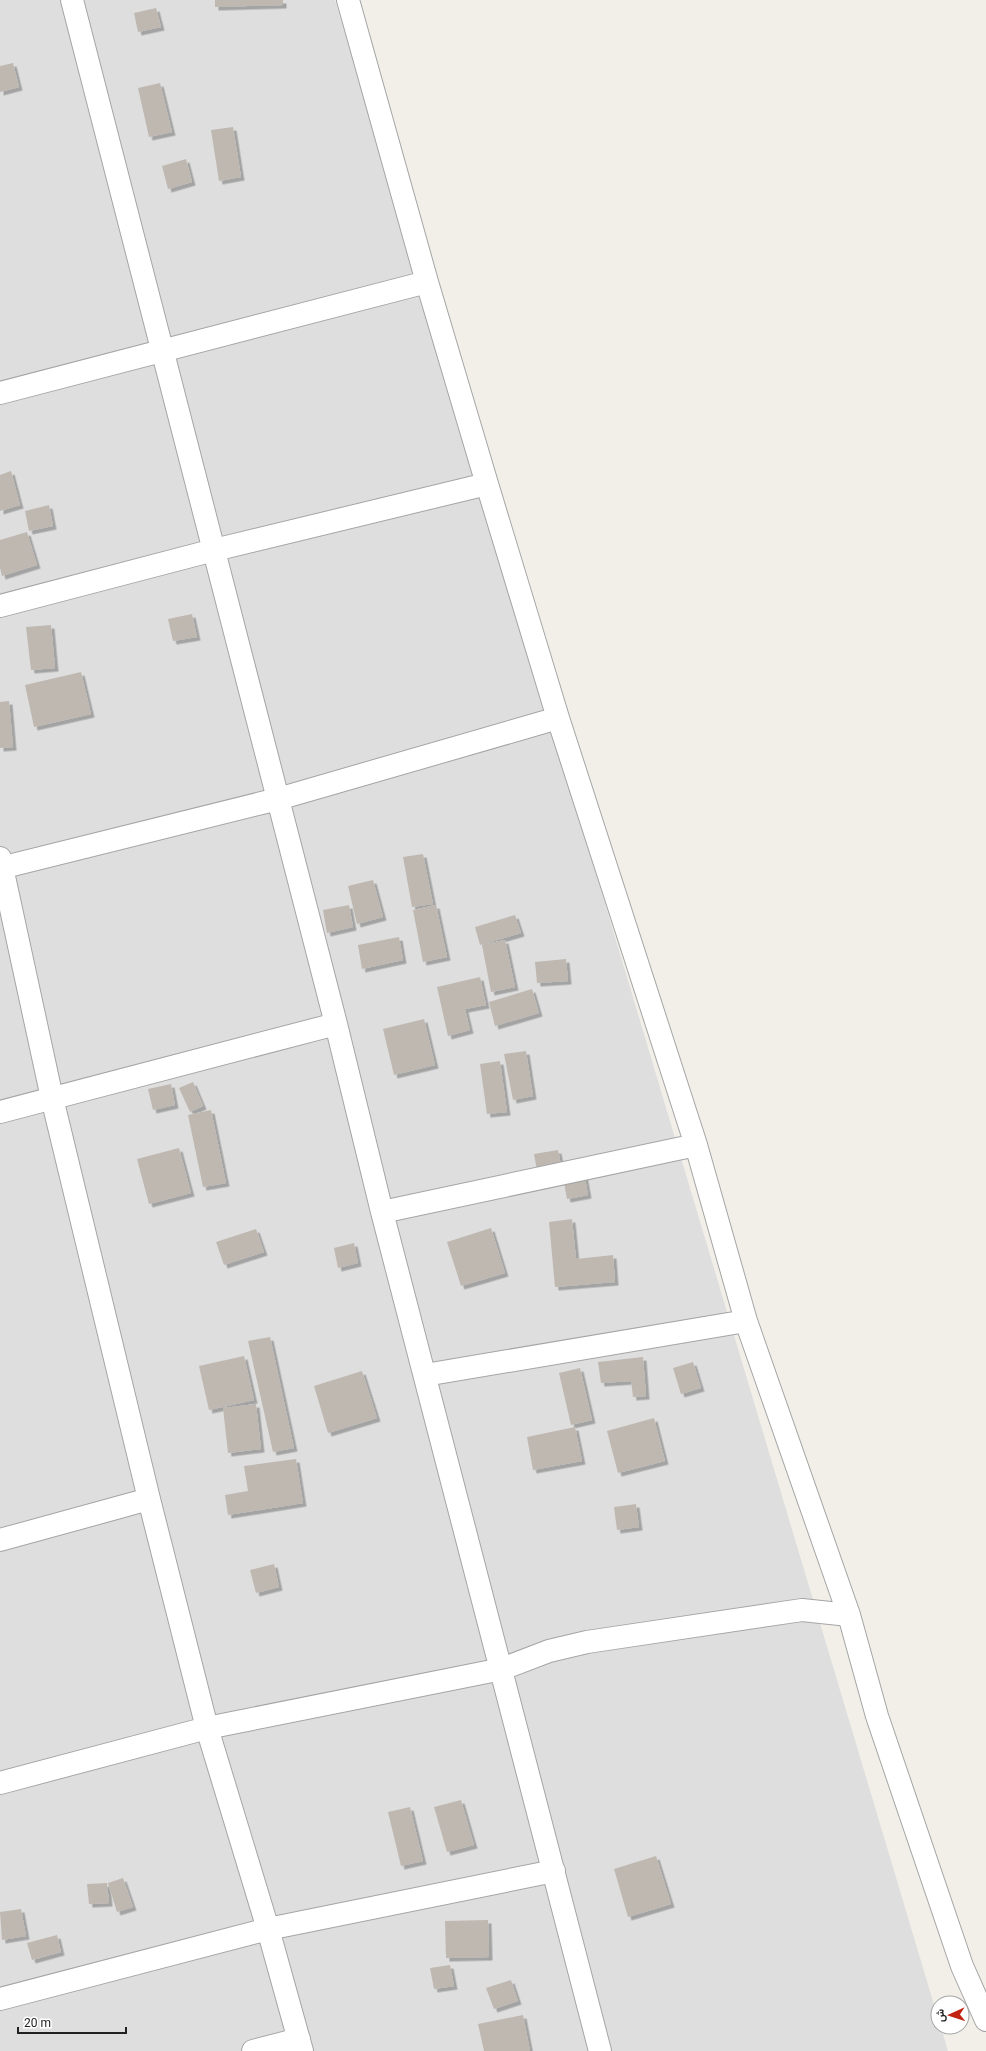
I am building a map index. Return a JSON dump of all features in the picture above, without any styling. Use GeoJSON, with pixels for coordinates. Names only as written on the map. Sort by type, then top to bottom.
{"type":"FeatureCollection","features":[{"type":"Feature","properties":{"kind":"street"},"geometry":{"type":"LineString","coordinates":[[72,0],[336,1024],[382,1212],[502,1669],[600,2051]]}},
{"type":"Feature","properties":{"kind":"street"},"geometry":{"type":"LineString","coordinates":[[348,0],[427,282],[487,484],[558,718],[696,1145],[746,1321],[849,1615],[877,1716],[962,1966],[986,2020]]}},
{"type":"Feature","properties":{"kind":"street"},"geometry":{"type":"LineString","coordinates":[[0,393],[427,282]]}},
{"type":"Feature","properties":{"kind":"street"},"geometry":{"type":"LineString","coordinates":[[0,606],[214,550],[487,484]]}},
{"type":"Feature","properties":{"kind":"street"},"geometry":{"type":"LineString","coordinates":[[253,2051],[300,2045],[268,1929],[208,1728],[149,1499],[52,1098],[1,864],[278,799],[558,718]]}},
{"type":"Feature","properties":{"kind":"street"},"geometry":{"type":"LineString","coordinates":[[0,1112],[336,1024]]}},
{"type":"Feature","properties":{"kind":"street"},"geometry":{"type":"LineString","coordinates":[[382,1212],[696,1145]]}},
{"type":"Feature","properties":{"kind":"street"},"geometry":{"type":"LineString","coordinates":[[425,1375],[746,1321]]}},
{"type":"Feature","properties":{"kind":"street"},"geometry":{"type":"LineString","coordinates":[[0,1540],[149,1499]]}},
{"type":"Feature","properties":{"kind":"street"},"geometry":{"type":"LineString","coordinates":[[0,1783],[208,1728],[502,1669],[549,1651],[587,1642],[802,1610],[849,1615]]}},
{"type":"Feature","properties":{"kind":"street"},"geometry":{"type":"LineString","coordinates":[[0,1999],[268,1929],[554,1871]]}},
{"type":"Feature","properties":{"kind":"shaded area"},"geometry":{"type":"Polygon","coordinates":[[[0,0],[335,0],[931,1995],[930,2035],[943,2035],[948,2051],[0,2051],[0,0]]]}},
{"type":"Feature","properties":{"kind":"building"},"geometry":{"type":"Polygon","coordinates":[[[215,0],[283,0],[283,5],[215,7],[215,0]]]}},
{"type":"Feature","properties":{"kind":"building"},"geometry":{"type":"Polygon","coordinates":[[[156,8],[161,27],[138,32],[134,13],[156,8]]]}},
{"type":"Feature","properties":{"kind":"building"},"geometry":{"type":"Polygon","coordinates":[[[13,63],[19,87],[0,92],[0,66],[13,63]]]}},
{"type":"Feature","properties":{"kind":"building"},"geometry":{"type":"Polygon","coordinates":[[[160,83],[172,132],[149,137],[138,88],[160,83]]]}},
{"type":"Feature","properties":{"kind":"building"},"geometry":{"type":"Polygon","coordinates":[[[233,127],[241,177],[219,181],[211,130],[233,127]]]}},
{"type":"Feature","properties":{"kind":"building"},"geometry":{"type":"Polygon","coordinates":[[[186,159],[192,182],[168,189],[162,166],[186,159]]]}},
{"type":"Feature","properties":{"kind":"building"},"geometry":{"type":"Polygon","coordinates":[[[11,471],[20,505],[0,511],[0,475],[11,471]]]}},
{"type":"Feature","properties":{"kind":"building"},"geometry":{"type":"Polygon","coordinates":[[[49,505],[53,526],[29,531],[25,511],[49,505]]]}},
{"type":"Feature","properties":{"kind":"building"},"geometry":{"type":"Polygon","coordinates":[[[27,532],[37,565],[2,576],[0,568],[0,540],[27,532]]]}},
{"type":"Feature","properties":{"kind":"building"},"geometry":{"type":"Polygon","coordinates":[[[192,614],[197,637],[173,641],[168,619],[192,614]]]}},
{"type":"Feature","properties":{"kind":"building"},"geometry":{"type":"Polygon","coordinates":[[[51,625],[55,668],[31,670],[26,627],[51,625]]]}},
{"type":"Feature","properties":{"kind":"building"},"geometry":{"type":"Polygon","coordinates":[[[81,672],[91,714],[34,727],[25,685],[81,672]]]}},
{"type":"Feature","properties":{"kind":"building"},"geometry":{"type":"Polygon","coordinates":[[[9,701],[13,747],[0,748],[0,702],[9,701]]]}},
{"type":"Feature","properties":{"kind":"building"},"geometry":{"type":"Polygon","coordinates":[[[423,854],[433,904],[412,907],[403,857],[423,854]]]}},
{"type":"Feature","properties":{"kind":"building"},"geometry":{"type":"Polygon","coordinates":[[[373,880],[383,917],[357,924],[348,886],[373,880]]]}},
{"type":"Feature","properties":{"kind":"building"},"geometry":{"type":"Polygon","coordinates":[[[349,905],[353,927],[327,933],[323,910],[349,905]]]}},
{"type":"Feature","properties":{"kind":"building"},"geometry":{"type":"Polygon","coordinates":[[[436,905],[447,957],[423,962],[413,910],[436,905]]]}},
{"type":"Feature","properties":{"kind":"building"},"geometry":{"type":"Polygon","coordinates":[[[515,915],[521,933],[480,945],[475,927],[515,915]]]}},
{"type":"Feature","properties":{"kind":"building"},"geometry":{"type":"Polygon","coordinates":[[[399,937],[403,960],[362,969],[358,945],[399,937]]]}},
{"type":"Feature","properties":{"kind":"building"},"geometry":{"type":"Polygon","coordinates":[[[505,940],[515,987],[491,992],[482,945],[505,940]]]}},
{"type":"Feature","properties":{"kind":"building"},"geometry":{"type":"Polygon","coordinates":[[[566,959],[568,981],[537,983],[535,962],[566,959]]]}},
{"type":"Feature","properties":{"kind":"building"},"geometry":{"type":"Polygon","coordinates":[[[480,977],[486,1005],[465,1009],[470,1030],[448,1036],[437,987],[480,977]]]}},
{"type":"Feature","properties":{"kind":"building"},"geometry":{"type":"Polygon","coordinates":[[[532,989],[539,1013],[495,1026],[489,1002],[532,989]]]}},
{"type":"Feature","properties":{"kind":"building"},"geometry":{"type":"Polygon","coordinates":[[[424,1019],[435,1065],[394,1075],[383,1029],[424,1019]]]}},
{"type":"Feature","properties":{"kind":"building"},"geometry":{"type":"Polygon","coordinates":[[[526,1051],[533,1096],[513,1100],[504,1054],[526,1051]]]}},
{"type":"Feature","properties":{"kind":"building"},"geometry":{"type":"Polygon","coordinates":[[[500,1061],[507,1112],[487,1114],[480,1064],[500,1061]]]}},
{"type":"Feature","properties":{"kind":"building"},"geometry":{"type":"Polygon","coordinates":[[[193,1082],[203,1106],[190,1112],[179,1088],[193,1082]]]}},
{"type":"Feature","properties":{"kind":"building"},"geometry":{"type":"Polygon","coordinates":[[[171,1084],[175,1105],[153,1110],[148,1089],[171,1084]]]}},
{"type":"Feature","properties":{"kind":"building"},"geometry":{"type":"Polygon","coordinates":[[[211,1110],[226,1183],[203,1187],[188,1115],[211,1110]]]}},
{"type":"Feature","properties":{"kind":"building"},"geometry":{"type":"Polygon","coordinates":[[[179,1148],[191,1193],[149,1204],[137,1159],[179,1148]]]}},
{"type":"Feature","properties":{"kind":"building"},"geometry":{"type":"Polygon","coordinates":[[[558,1150],[562,1171],[538,1176],[534,1154],[558,1150]]]}},
{"type":"Feature","properties":{"kind":"building"},"geometry":{"type":"Polygon","coordinates":[[[584,1173],[588,1195],[567,1199],[563,1177],[584,1173]]]}},
{"type":"Feature","properties":{"kind":"building"},"geometry":{"type":"Polygon","coordinates":[[[572,1219],[576,1259],[613,1255],[615,1282],[555,1287],[549,1222],[572,1219]]]}},
{"type":"Feature","properties":{"kind":"building"},"geometry":{"type":"Polygon","coordinates":[[[491,1228],[505,1273],[461,1286],[447,1242],[491,1228]]]}},
{"type":"Feature","properties":{"kind":"building"},"geometry":{"type":"Polygon","coordinates":[[[256,1229],[264,1252],[224,1265],[216,1242],[256,1229]]]}},
{"type":"Feature","properties":{"kind":"building"},"geometry":{"type":"Polygon","coordinates":[[[354,1243],[358,1263],[338,1268],[334,1248],[354,1243]]]}},
{"type":"Feature","properties":{"kind":"building"},"geometry":{"type":"Polygon","coordinates":[[[270,1337],[294,1448],[273,1452],[248,1341],[270,1337]]]}},
{"type":"Feature","properties":{"kind":"building"},"geometry":{"type":"Polygon","coordinates":[[[244,1356],[254,1400],[209,1410],[199,1366],[244,1356]]]}},
{"type":"Feature","properties":{"kind":"building"},"geometry":{"type":"Polygon","coordinates":[[[643,1357],[646,1396],[633,1397],[631,1381],[601,1383],[598,1362],[643,1357]]]}},
{"type":"Feature","properties":{"kind":"building"},"geometry":{"type":"Polygon","coordinates":[[[693,1362],[701,1388],[681,1394],[673,1368],[693,1362]]]}},
{"type":"Feature","properties":{"kind":"building"},"geometry":{"type":"Polygon","coordinates":[[[580,1368],[592,1420],[571,1425],[559,1373],[580,1368]]]}},
{"type":"Feature","properties":{"kind":"building"},"geometry":{"type":"Polygon","coordinates":[[[362,1371],[377,1418],[328,1433],[314,1386],[362,1371]]]}},
{"type":"Feature","properties":{"kind":"building"},"geometry":{"type":"Polygon","coordinates":[[[256,1404],[261,1449],[228,1453],[223,1408],[256,1404]]]}},
{"type":"Feature","properties":{"kind":"building"},"geometry":{"type":"Polygon","coordinates":[[[654,1418],[665,1461],[618,1473],[607,1431],[654,1418]]]}},
{"type":"Feature","properties":{"kind":"building"},"geometry":{"type":"Polygon","coordinates":[[[575,1427],[582,1461],[533,1470],[527,1437],[575,1427]]]}},
{"type":"Feature","properties":{"kind":"building"},"geometry":{"type":"Polygon","coordinates":[[[296,1459],[303,1503],[228,1515],[225,1495],[248,1491],[244,1466],[296,1459]]]}},
{"type":"Feature","properties":{"kind":"building"},"geometry":{"type":"Polygon","coordinates":[[[636,1504],[639,1527],[617,1530],[614,1507],[636,1504]]]}},
{"type":"Feature","properties":{"kind":"building"},"geometry":{"type":"Polygon","coordinates":[[[274,1564],[279,1587],[256,1593],[250,1570],[274,1564]]]}},
{"type":"Feature","properties":{"kind":"building"},"geometry":{"type":"Polygon","coordinates":[[[461,1800],[474,1845],[447,1852],[434,1807],[461,1800]]]}},
{"type":"Feature","properties":{"kind":"building"},"geometry":{"type":"Polygon","coordinates":[[[410,1807],[423,1861],[401,1866],[388,1812],[410,1807]]]}},
{"type":"Feature","properties":{"kind":"building"},"geometry":{"type":"Polygon","coordinates":[[[656,1856],[671,1904],[628,1917],[614,1869],[656,1856]]]}},
{"type":"Feature","properties":{"kind":"building"},"geometry":{"type":"Polygon","coordinates":[[[123,1878],[133,1907],[117,1912],[108,1883],[123,1878]]]}},
{"type":"Feature","properties":{"kind":"building"},"geometry":{"type":"Polygon","coordinates":[[[107,1883],[109,1903],[89,1904],[87,1884],[107,1883]]]}},
{"type":"Feature","properties":{"kind":"building"},"geometry":{"type":"Polygon","coordinates":[[[21,1909],[26,1936],[2,1940],[0,1912],[21,1909]]]}},
{"type":"Feature","properties":{"kind":"building"},"geometry":{"type":"Polygon","coordinates":[[[488,1920],[489,1957],[446,1958],[445,1921],[488,1920]]]}},
{"type":"Feature","properties":{"kind":"building"},"geometry":{"type":"Polygon","coordinates":[[[57,1935],[61,1952],[32,1960],[27,1943],[57,1935]]]}},
{"type":"Feature","properties":{"kind":"building"},"geometry":{"type":"Polygon","coordinates":[[[450,1965],[454,1986],[434,1989],[430,1968],[450,1965]]]}},
{"type":"Feature","properties":{"kind":"building"},"geometry":{"type":"Polygon","coordinates":[[[511,1980],[518,2001],[494,2009],[486,1988],[511,1980]]]}},
{"type":"Feature","properties":{"kind":"building"},"geometry":{"type":"Polygon","coordinates":[[[523,2015],[530,2051],[484,2051],[478,2024],[523,2015]]]}}]}
